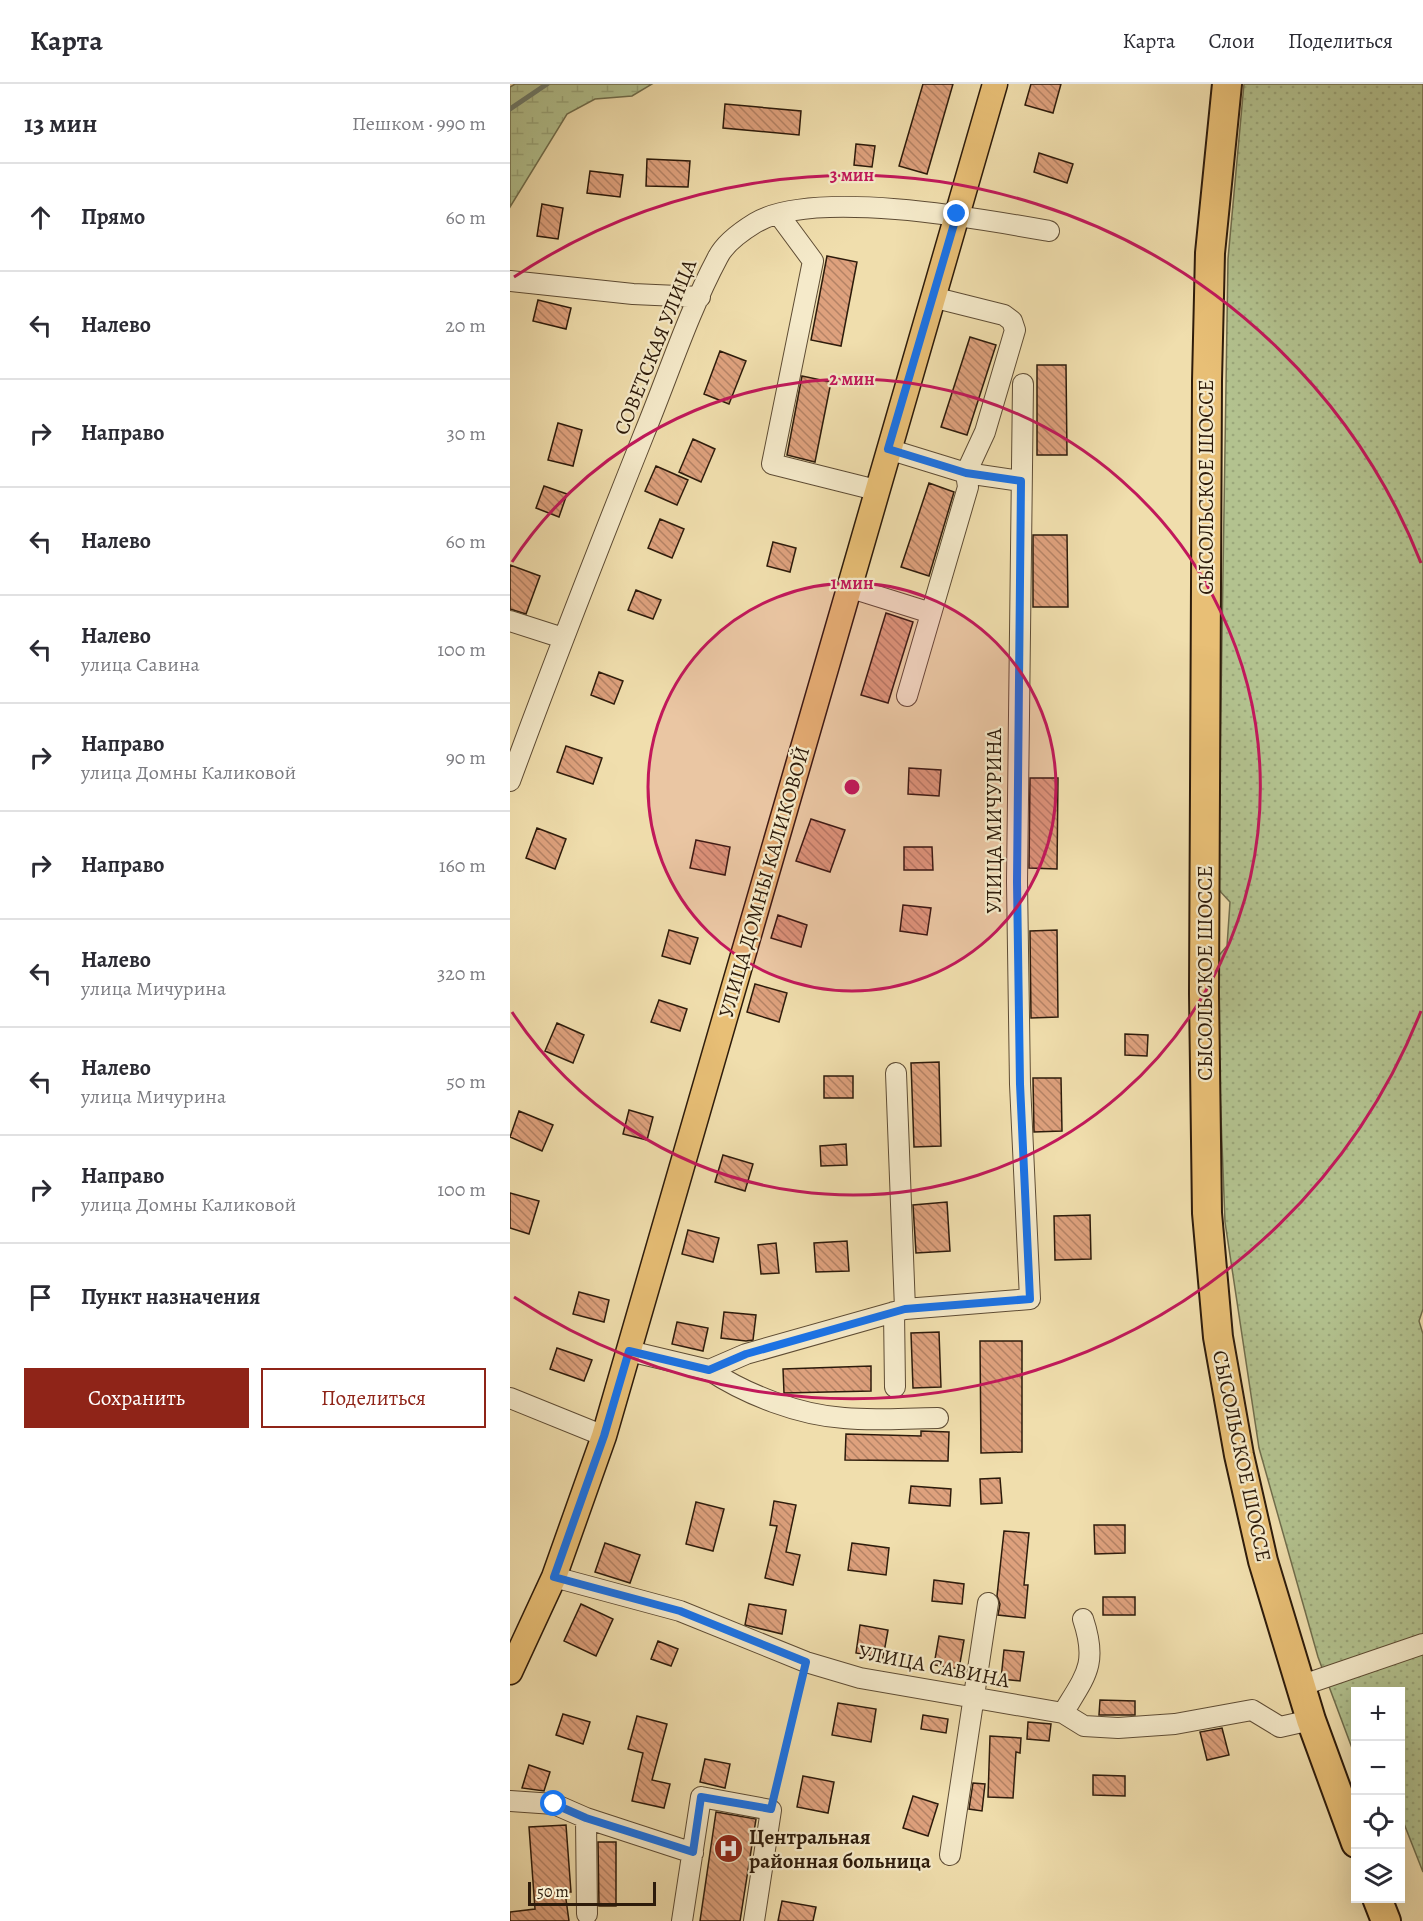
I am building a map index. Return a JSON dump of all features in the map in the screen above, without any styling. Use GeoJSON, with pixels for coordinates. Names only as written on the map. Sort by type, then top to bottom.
{"type":"FeatureCollection","features":[{"type":"Feature","properties":{"kind":"highway","name":"СЫСОЛЬСКОЕ ШОССЕ"},"geometry":{"type":"LineString","coordinates":[[1227,84],[1210,253],[1207,381],[1204,994],[1207,1213],[1218,1338],[1239,1455],[1263,1561],[1311,1720],[1351,1829]]}},
{"type":"Feature","properties":{"kind":"highway"},"geometry":{"type":"LineString","coordinates":[[1379,1903],[1386,1921]]}},
{"type":"Feature","properties":{"kind":"main road","name":"УЛИЦА ДОМНЫ КАЛИКОВОЙ"},"geometry":{"type":"LineString","coordinates":[[510,1672],[554,1577],[604,1436],[995,84]]}},
{"type":"Feature","properties":{"kind":"street","name":"СОВЕТСКАЯ УЛИЦА"},"geometry":{"type":"LineString","coordinates":[[510,781],[563,638],[719,254],[738,235],[757,222],[794,210],[850,208],[957,214],[1049,231]]}},
{"type":"Feature","properties":{"kind":"street"},"geometry":{"type":"LineString","coordinates":[[779,215],[813,261],[772,464],[876,490]]}},
{"type":"Feature","properties":{"kind":"street"},"geometry":{"type":"LineString","coordinates":[[510,281],[633,294],[700,297]]}},
{"type":"Feature","properties":{"kind":"street"},"geometry":{"type":"LineString","coordinates":[[907,696],[968,487],[966,473],[985,432],[1015,330],[1012,321],[1004,315],[932,297]]}},
{"type":"Feature","properties":{"kind":"street","name":"УЛИЦА МИЧУРИНА"},"geometry":{"type":"LineString","coordinates":[[900,1310],[1030,1299],[1020,1084],[1017,882],[1023,384]]}},
{"type":"Feature","properties":{"kind":"street"},"geometry":{"type":"LineString","coordinates":[[888,449],[966,473],[1021,481]]}},
{"type":"Feature","properties":{"kind":"street"},"geometry":{"type":"LineString","coordinates":[[848,587],[931,613]]}},
{"type":"Feature","properties":{"kind":"street"},"geometry":{"type":"LineString","coordinates":[[510,621],[563,638]]}},
{"type":"Feature","properties":{"kind":"street"},"geometry":{"type":"LineString","coordinates":[[895,1387],[900,1310],[896,1073]]}},
{"type":"Feature","properties":{"kind":"street"},"geometry":{"type":"LineString","coordinates":[[709,1370],[746,1354],[900,1310]]}},
{"type":"Feature","properties":{"kind":"street"},"geometry":{"type":"LineString","coordinates":[[629,1351],[709,1370],[730,1384],[776,1404],[843,1418],[938,1418]]}},
{"type":"Feature","properties":{"kind":"street"},"geometry":{"type":"LineString","coordinates":[[510,1398],[604,1436]]}},
{"type":"Feature","properties":{"kind":"street","name":"УЛИЦА САВИНА"},"geometry":{"type":"LineString","coordinates":[[554,1577],[680,1611],[806,1662],[860,1678],[975,1700],[1063,1713],[1084,1726],[1118,1728],[1175,1724],[1251,1710],[1280,1727],[1311,1720]]}},
{"type":"Feature","properties":{"kind":"street"},"geometry":{"type":"LineString","coordinates":[[950,1855],[988,1603]]}},
{"type":"Feature","properties":{"kind":"street"},"geometry":{"type":"LineString","coordinates":[[1063,1713],[1089,1664],[1091,1642],[1083,1619]]}},
{"type":"Feature","properties":{"kind":"street"},"geometry":{"type":"LineString","coordinates":[[1300,1686],[1423,1644]]}},
{"type":"Feature","properties":{"kind":"street"},"geometry":{"type":"LineString","coordinates":[[682,1921],[701,1797],[771,1809],[754,1921]]}},
{"type":"Feature","properties":{"kind":"street"},"geometry":{"type":"LineString","coordinates":[[510,1801],[554,1804],[586,1818],[693,1852]]}},
{"type":"Feature","properties":{"kind":"street"},"geometry":{"type":"LineString","coordinates":[[586,1818],[587,1914]]}},
{"type":"Feature","properties":{"kind":"path"},"geometry":{"type":"LineString","coordinates":[[771,1809],[806,1662]]}},
{"type":"Feature","properties":{"kind":"green space"},"geometry":{"type":"Polygon","coordinates":[[[515,84],[652,84],[632,96],[595,99],[567,114],[510,207],[510,87],[515,84]]]}},
{"type":"Feature","properties":{"kind":"green space"},"geometry":{"type":"Polygon","coordinates":[[[1244,84],[1423,84],[1423,1309],[1419,1321],[1423,1334],[1423,1872],[1405,1826],[1405,1687],[1351,1687],[1351,1745],[1318,1657],[1259,1448],[1225,1222],[1215,960],[1227,946],[1230,902],[1218,889],[1228,259],[1244,84]]]}},
{"type":"Feature","properties":{"kind":"building"},"geometry":{"type":"Polygon","coordinates":[[[923,84],[953,84],[927,174],[899,166],[923,84]]]}},
{"type":"Feature","properties":{"kind":"building"},"geometry":{"type":"Polygon","coordinates":[[[1031,84],[1061,84],[1053,113],[1025,105],[1031,84]]]}},
{"type":"Feature","properties":{"kind":"building"},"geometry":{"type":"Polygon","coordinates":[[[725,104],[801,111],[799,135],[723,128],[725,104]]]}},
{"type":"Feature","properties":{"kind":"building"},"geometry":{"type":"Polygon","coordinates":[[[856,144],[875,146],[872,167],[854,165],[856,144]]]}},
{"type":"Feature","properties":{"kind":"building"},"geometry":{"type":"Polygon","coordinates":[[[1039,153],[1073,164],[1067,183],[1034,172],[1039,153]]]}},
{"type":"Feature","properties":{"kind":"building"},"geometry":{"type":"Polygon","coordinates":[[[647,159],[690,161],[688,187],[646,186],[647,159]]]}},
{"type":"Feature","properties":{"kind":"building"},"geometry":{"type":"Polygon","coordinates":[[[590,171],[623,175],[620,197],[587,193],[590,171]]]}},
{"type":"Feature","properties":{"kind":"building"},"geometry":{"type":"Polygon","coordinates":[[[542,204],[563,208],[558,239],[537,236],[542,204]]]}},
{"type":"Feature","properties":{"kind":"building"},"geometry":{"type":"Polygon","coordinates":[[[827,256],[857,262],[841,346],[811,340],[827,256]]]}},
{"type":"Feature","properties":{"kind":"building"},"geometry":{"type":"Polygon","coordinates":[[[538,300],[571,308],[566,329],[533,321],[538,300]]]}},
{"type":"Feature","properties":{"kind":"building"},"geometry":{"type":"Polygon","coordinates":[[[970,337],[996,345],[967,435],[941,427],[970,337]]]}},
{"type":"Feature","properties":{"kind":"building"},"geometry":{"type":"Polygon","coordinates":[[[720,351],[746,361],[729,404],[704,394],[720,351]]]}},
{"type":"Feature","properties":{"kind":"building"},"geometry":{"type":"Polygon","coordinates":[[[1037,365],[1066,365],[1067,455],[1037,455],[1037,365]]]}},
{"type":"Feature","properties":{"kind":"building"},"geometry":{"type":"Polygon","coordinates":[[[802,376],[831,382],[815,462],[787,455],[802,376]]]}},
{"type":"Feature","properties":{"kind":"building"},"geometry":{"type":"Polygon","coordinates":[[[558,423],[582,430],[573,466],[548,460],[558,423]]]}},
{"type":"Feature","properties":{"kind":"building"},"geometry":{"type":"Polygon","coordinates":[[[693,439],[715,449],[701,482],[679,472],[693,439]]]}},
{"type":"Feature","properties":{"kind":"building"},"geometry":{"type":"Polygon","coordinates":[[[656,466],[688,480],[677,505],[645,491],[656,466]]]}},
{"type":"Feature","properties":{"kind":"building"},"geometry":{"type":"Polygon","coordinates":[[[929,483],[954,492],[929,576],[901,567],[929,483]]]}},
{"type":"Feature","properties":{"kind":"building"},"geometry":{"type":"Polygon","coordinates":[[[544,486],[567,494],[559,517],[536,508],[544,486]]]}},
{"type":"Feature","properties":{"kind":"building"},"geometry":{"type":"Polygon","coordinates":[[[660,519],[684,529],[672,558],[648,548],[660,519]]]}},
{"type":"Feature","properties":{"kind":"building"},"geometry":{"type":"Polygon","coordinates":[[[1033,535],[1067,535],[1068,607],[1033,607],[1033,535]]]}},
{"type":"Feature","properties":{"kind":"building"},"geometry":{"type":"Polygon","coordinates":[[[773,542],[796,548],[790,572],[767,566],[773,542]]]}},
{"type":"Feature","properties":{"kind":"building"},"geometry":{"type":"Polygon","coordinates":[[[510,565],[540,576],[526,614],[510,609],[510,565]]]}},
{"type":"Feature","properties":{"kind":"building"},"geometry":{"type":"Polygon","coordinates":[[[636,590],[661,600],[653,619],[628,610],[636,590]]]}},
{"type":"Feature","properties":{"kind":"building"},"geometry":{"type":"Polygon","coordinates":[[[886,613],[913,622],[888,703],[861,695],[886,613]]]}},
{"type":"Feature","properties":{"kind":"building"},"geometry":{"type":"Polygon","coordinates":[[[599,672],[623,681],[614,704],[591,695],[599,672]]]}},
{"type":"Feature","properties":{"kind":"building"},"geometry":{"type":"Polygon","coordinates":[[[566,746],[602,758],[593,784],[557,772],[566,746]]]}},
{"type":"Feature","properties":{"kind":"building"},"geometry":{"type":"Polygon","coordinates":[[[909,768],[941,770],[939,796],[908,794],[909,768]]]}},
{"type":"Feature","properties":{"kind":"building"},"geometry":{"type":"Polygon","coordinates":[[[1030,778],[1058,778],[1057,869],[1029,868],[1030,778]]]}},
{"type":"Feature","properties":{"kind":"building"},"geometry":{"type":"Polygon","coordinates":[[[811,819],[845,830],[830,872],[796,861],[811,819]]]}},
{"type":"Feature","properties":{"kind":"building"},"geometry":{"type":"Polygon","coordinates":[[[537,828],[566,839],[555,869],[526,858],[537,828]]]}},
{"type":"Feature","properties":{"kind":"building"},"geometry":{"type":"Polygon","coordinates":[[[696,840],[730,847],[725,875],[690,868],[696,840]]]}},
{"type":"Feature","properties":{"kind":"building"},"geometry":{"type":"Polygon","coordinates":[[[904,847],[932,847],[933,870],[904,870],[904,847]]]}},
{"type":"Feature","properties":{"kind":"building"},"geometry":{"type":"Polygon","coordinates":[[[903,905],[931,908],[927,935],[900,931],[903,905]]]}},
{"type":"Feature","properties":{"kind":"building"},"geometry":{"type":"Polygon","coordinates":[[[778,915],[807,925],[801,947],[771,938],[778,915]]]}},
{"type":"Feature","properties":{"kind":"building"},"geometry":{"type":"Polygon","coordinates":[[[669,930],[698,938],[690,964],[662,956],[669,930]]]}},
{"type":"Feature","properties":{"kind":"building"},"geometry":{"type":"Polygon","coordinates":[[[1057,930],[1058,1017],[1031,1018],[1030,931],[1057,930]]]}},
{"type":"Feature","properties":{"kind":"building"},"geometry":{"type":"Polygon","coordinates":[[[755,984],[787,993],[779,1022],[747,1012],[755,984]]]}},
{"type":"Feature","properties":{"kind":"building"},"geometry":{"type":"Polygon","coordinates":[[[659,1000],[687,1009],[680,1031],[651,1022],[659,1000]]]}},
{"type":"Feature","properties":{"kind":"building"},"geometry":{"type":"Polygon","coordinates":[[[557,1023],[584,1035],[573,1063],[545,1051],[557,1023]]]}},
{"type":"Feature","properties":{"kind":"building"},"geometry":{"type":"Polygon","coordinates":[[[1125,1034],[1148,1035],[1147,1056],[1125,1055],[1125,1034]]]}},
{"type":"Feature","properties":{"kind":"building"},"geometry":{"type":"Polygon","coordinates":[[[939,1062],[941,1146],[914,1147],[911,1063],[939,1062]]]}},
{"type":"Feature","properties":{"kind":"building"},"geometry":{"type":"Polygon","coordinates":[[[824,1076],[853,1076],[853,1098],[824,1098],[824,1076]]]}},
{"type":"Feature","properties":{"kind":"building"},"geometry":{"type":"Polygon","coordinates":[[[1033,1078],[1061,1078],[1062,1131],[1034,1132],[1033,1078]]]}},
{"type":"Feature","properties":{"kind":"building"},"geometry":{"type":"Polygon","coordinates":[[[629,1110],[653,1117],[647,1140],[623,1134],[629,1110]]]}},
{"type":"Feature","properties":{"kind":"building"},"geometry":{"type":"Polygon","coordinates":[[[519,1111],[553,1125],[542,1151],[510,1137],[519,1111]]]}},
{"type":"Feature","properties":{"kind":"building"},"geometry":{"type":"Polygon","coordinates":[[[846,1144],[847,1165],[821,1166],[820,1146],[846,1144]]]}},
{"type":"Feature","properties":{"kind":"building"},"geometry":{"type":"Polygon","coordinates":[[[723,1155],[753,1164],[745,1191],[715,1182],[723,1155]]]}},
{"type":"Feature","properties":{"kind":"building"},"geometry":{"type":"Polygon","coordinates":[[[510,1193],[539,1201],[529,1234],[510,1228],[510,1193]]]}},
{"type":"Feature","properties":{"kind":"building"},"geometry":{"type":"Polygon","coordinates":[[[947,1202],[950,1251],[916,1253],[913,1205],[947,1202]]]}},
{"type":"Feature","properties":{"kind":"building"},"geometry":{"type":"Polygon","coordinates":[[[1090,1215],[1091,1259],[1055,1260],[1054,1216],[1090,1215]]]}},
{"type":"Feature","properties":{"kind":"building"},"geometry":{"type":"Polygon","coordinates":[[[688,1230],[719,1238],[713,1262],[682,1254],[688,1230]]]}},
{"type":"Feature","properties":{"kind":"building"},"geometry":{"type":"Polygon","coordinates":[[[847,1241],[849,1271],[816,1272],[814,1243],[847,1241]]]}},
{"type":"Feature","properties":{"kind":"building"},"geometry":{"type":"Polygon","coordinates":[[[776,1243],[779,1273],[761,1274],[758,1245],[776,1243]]]}},
{"type":"Feature","properties":{"kind":"building"},"geometry":{"type":"Polygon","coordinates":[[[579,1292],[609,1300],[604,1322],[573,1314],[579,1292]]]}},
{"type":"Feature","properties":{"kind":"building"},"geometry":{"type":"Polygon","coordinates":[[[724,1312],[756,1315],[753,1340],[721,1338],[724,1312]]]}},
{"type":"Feature","properties":{"kind":"building"},"geometry":{"type":"Polygon","coordinates":[[[677,1322],[708,1328],[703,1351],[672,1344],[677,1322]]]}},
{"type":"Feature","properties":{"kind":"building"},"geometry":{"type":"Polygon","coordinates":[[[939,1332],[941,1387],[913,1388],[911,1333],[939,1332]]]}},
{"type":"Feature","properties":{"kind":"building"},"geometry":{"type":"Polygon","coordinates":[[[980,1341],[1022,1341],[1022,1452],[981,1453],[980,1341]]]}},
{"type":"Feature","properties":{"kind":"building"},"geometry":{"type":"Polygon","coordinates":[[[557,1348],[592,1360],[584,1381],[550,1369],[557,1348]]]}},
{"type":"Feature","properties":{"kind":"building"},"geometry":{"type":"Polygon","coordinates":[[[871,1366],[871,1391],[784,1393],[783,1369],[871,1366]]]}},
{"type":"Feature","properties":{"kind":"building"},"geometry":{"type":"Polygon","coordinates":[[[921,1431],[949,1432],[948,1461],[845,1460],[846,1434],[921,1436],[921,1431]]]}},
{"type":"Feature","properties":{"kind":"building"},"geometry":{"type":"Polygon","coordinates":[[[1000,1478],[1002,1503],[981,1504],[980,1479],[1000,1478]]]}},
{"type":"Feature","properties":{"kind":"building"},"geometry":{"type":"Polygon","coordinates":[[[911,1486],[951,1489],[950,1506],[909,1503],[911,1486]]]}},
{"type":"Feature","properties":{"kind":"building"},"geometry":{"type":"Polygon","coordinates":[[[774,1501],[796,1505],[786,1552],[800,1555],[793,1585],[765,1578],[777,1526],[770,1525],[774,1501]]]}},
{"type":"Feature","properties":{"kind":"building"},"geometry":{"type":"Polygon","coordinates":[[[696,1502],[724,1509],[713,1551],[686,1544],[696,1502]]]}},
{"type":"Feature","properties":{"kind":"building"},"geometry":{"type":"Polygon","coordinates":[[[1094,1525],[1125,1525],[1125,1553],[1095,1554],[1094,1525]]]}},
{"type":"Feature","properties":{"kind":"building"},"geometry":{"type":"Polygon","coordinates":[[[1004,1531],[1029,1533],[1024,1585],[1028,1585],[1025,1618],[998,1615],[1000,1604],[997,1596],[1004,1531]]]}},
{"type":"Feature","properties":{"kind":"building"},"geometry":{"type":"Polygon","coordinates":[[[605,1543],[640,1555],[630,1583],[595,1572],[605,1543]]]}},
{"type":"Feature","properties":{"kind":"building"},"geometry":{"type":"Polygon","coordinates":[[[852,1543],[889,1548],[886,1575],[848,1570],[852,1543]]]}},
{"type":"Feature","properties":{"kind":"building"},"geometry":{"type":"Polygon","coordinates":[[[934,1580],[964,1584],[962,1604],[932,1601],[934,1580]]]}},
{"type":"Feature","properties":{"kind":"building"},"geometry":{"type":"Polygon","coordinates":[[[1103,1597],[1135,1597],[1135,1615],[1103,1615],[1103,1597]]]}},
{"type":"Feature","properties":{"kind":"building"},"geometry":{"type":"Polygon","coordinates":[[[581,1604],[613,1619],[596,1656],[564,1641],[581,1604]]]}},
{"type":"Feature","properties":{"kind":"building"},"geometry":{"type":"Polygon","coordinates":[[[749,1604],[786,1610],[782,1634],[745,1625],[749,1604]]]}},
{"type":"Feature","properties":{"kind":"building"},"geometry":{"type":"Polygon","coordinates":[[[860,1625],[888,1630],[883,1658],[856,1653],[860,1625]]]}},
{"type":"Feature","properties":{"kind":"building"},"geometry":{"type":"Polygon","coordinates":[[[939,1636],[964,1640],[959,1669],[934,1665],[939,1636]]]}},
{"type":"Feature","properties":{"kind":"building"},"geometry":{"type":"Polygon","coordinates":[[[658,1641],[678,1649],[671,1666],[651,1659],[658,1641]]]}},
{"type":"Feature","properties":{"kind":"building"},"geometry":{"type":"Polygon","coordinates":[[[1004,1650],[1024,1652],[1020,1681],[1001,1679],[1004,1650]]]}},
{"type":"Feature","properties":{"kind":"building"},"geometry":{"type":"Polygon","coordinates":[[[1100,1700],[1135,1701],[1135,1715],[1099,1715],[1100,1700]]]}},
{"type":"Feature","properties":{"kind":"building"},"geometry":{"type":"Polygon","coordinates":[[[838,1703],[876,1709],[871,1742],[832,1735],[838,1703]]]}},
{"type":"Feature","properties":{"kind":"building"},"geometry":{"type":"Polygon","coordinates":[[[563,1714],[590,1722],[583,1744],[556,1735],[563,1714]]]}},
{"type":"Feature","properties":{"kind":"building"},"geometry":{"type":"Polygon","coordinates":[[[923,1715],[948,1719],[946,1733],[921,1729],[923,1715]]]}},
{"type":"Feature","properties":{"kind":"building"},"geometry":{"type":"Polygon","coordinates":[[[637,1716],[667,1724],[652,1780],[670,1784],[664,1808],[632,1801],[643,1753],[628,1749],[637,1716]]]}},
{"type":"Feature","properties":{"kind":"building"},"geometry":{"type":"Polygon","coordinates":[[[1028,1722],[1051,1724],[1049,1741],[1027,1739],[1028,1722]]]}},
{"type":"Feature","properties":{"kind":"building"},"geometry":{"type":"Polygon","coordinates":[[[1222,1728],[1229,1755],[1207,1760],[1200,1732],[1222,1728]]]}},
{"type":"Feature","properties":{"kind":"building"},"geometry":{"type":"Polygon","coordinates":[[[990,1736],[1021,1738],[1020,1753],[1016,1752],[1013,1798],[988,1797],[990,1736]]]}},
{"type":"Feature","properties":{"kind":"building"},"geometry":{"type":"Polygon","coordinates":[[[705,1759],[730,1764],[725,1788],[700,1782],[705,1759]]]}},
{"type":"Feature","properties":{"kind":"building"},"geometry":{"type":"Polygon","coordinates":[[[529,1765],[550,1772],[544,1791],[522,1788],[529,1765]]]}},
{"type":"Feature","properties":{"kind":"building"},"geometry":{"type":"Polygon","coordinates":[[[1093,1775],[1125,1776],[1125,1796],[1093,1795],[1093,1775]]]}},
{"type":"Feature","properties":{"kind":"building"},"geometry":{"type":"Polygon","coordinates":[[[803,1776],[834,1782],[828,1813],[797,1807],[803,1776]]]}},
{"type":"Feature","properties":{"kind":"building"},"geometry":{"type":"Polygon","coordinates":[[[973,1783],[985,1784],[982,1811],[969,1809],[973,1783]]]}},
{"type":"Feature","properties":{"kind":"building"},"geometry":{"type":"Polygon","coordinates":[[[913,1796],[938,1804],[928,1836],[903,1828],[913,1796]]]}},
{"type":"Feature","properties":{"kind":"building"},"geometry":{"type":"Polygon","coordinates":[[[716,1812],[756,1819],[740,1921],[700,1921],[716,1812]]]}},
{"type":"Feature","properties":{"kind":"building"},"geometry":{"type":"Polygon","coordinates":[[[566,1825],[571,1892],[565,1892],[569,1921],[510,1921],[510,1912],[535,1909],[529,1827],[566,1825]]]}},
{"type":"Feature","properties":{"kind":"building"},"geometry":{"type":"Polygon","coordinates":[[[598,1842],[616,1842],[616,1906],[599,1906],[598,1842]]]}},
{"type":"Feature","properties":{"kind":"building"},"geometry":{"type":"Polygon","coordinates":[[[782,1901],[816,1907],[813,1921],[778,1921],[782,1901]]]}},
{"type":"Feature","properties":{"kind":"waterway"},"geometry":{"type":"LineString","coordinates":[[510,109],[547,84]]}},
{"type":"Feature","properties":{"kind":"place","name":"Центральная районная больница"},"geometry":{"type":"Point","coordinates":[728,1849]}},
{"type":"Feature","properties":{"kind":"route"},"geometry":{"type":"LineString","coordinates":[[554,1804],[586,1818],[693,1852],[701,1797],[771,1809],[806,1662],[680,1611],[554,1577],[604,1436],[629,1351],[709,1370],[746,1354],[823,1330],[905,1309],[1030,1299],[1020,1084],[1017,882],[1021,481],[966,473],[888,449],[957,214]]}}]}
